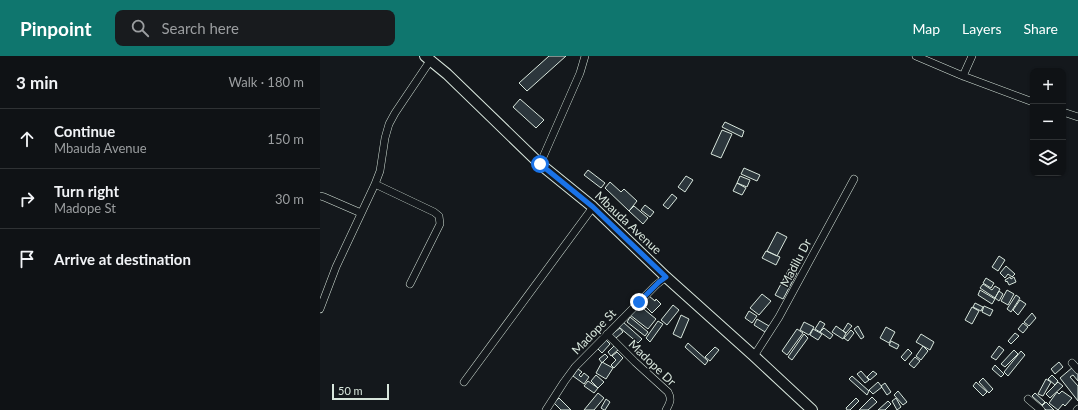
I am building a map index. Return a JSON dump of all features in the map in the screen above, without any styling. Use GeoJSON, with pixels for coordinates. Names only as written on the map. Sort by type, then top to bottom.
{"type":"FeatureCollection","features":[{"type":"Feature","properties":{"kind":"street"},"geometry":{"type":"LineString","coordinates":[[540,164],[580,73],[585,56]]}},
{"type":"Feature","properties":{"kind":"street"},"geometry":{"type":"LineString","coordinates":[[916,56],[963,76],[1030,101]]}},
{"type":"Feature","properties":{"kind":"street"},"geometry":{"type":"LineString","coordinates":[[963,76],[972,56]]}},
{"type":"Feature","properties":{"kind":"street"},"geometry":{"type":"LineString","coordinates":[[320,309],[336,267],[375,184],[380,170],[385,138],[389,124],[428,58]]}},
{"type":"Feature","properties":{"kind":"street","name":"Mbauda Avenue"},"geometry":{"type":"LineString","coordinates":[[428,58],[453,79],[540,164],[593,207],[666,277],[812,410]]}},
{"type":"Feature","properties":{"kind":"street"},"geometry":{"type":"LineString","coordinates":[[1066,113],[1078,117]]}},
{"type":"Feature","properties":{"kind":"street","name":"Madilu Dr"},"geometry":{"type":"LineString","coordinates":[[754,356],[779,317],[854,179]]}},
{"type":"Feature","properties":{"kind":"street"},"geometry":{"type":"LineString","coordinates":[[375,184],[434,212],[439,216],[440,224],[410,284]]}},
{"type":"Feature","properties":{"kind":"street"},"geometry":{"type":"LineString","coordinates":[[320,196],[361,213]]}},
{"type":"Feature","properties":{"kind":"street"},"geometry":{"type":"LineString","coordinates":[[464,382],[593,207]]}},
{"type":"Feature","properties":{"kind":"street","name":"Madope St"},"geometry":{"type":"LineString","coordinates":[[546,410],[572,371],[656,285],[666,277]]}},
{"type":"Feature","properties":{"kind":"street","name":"Madope Dr"},"geometry":{"type":"LineString","coordinates":[[607,334],[668,392],[670,404],[666,410]]}},
{"type":"Feature","properties":{"kind":"street"},"geometry":{"type":"LineString","coordinates":[[1072,363],[1078,370]]}},
{"type":"Feature","properties":{"kind":"street"},"geometry":{"type":"LineString","coordinates":[[1028,399],[1041,410]]}},
{"type":"Feature","properties":{"kind":"building"},"geometry":{"type":"Polygon","coordinates":[[[549,56],[566,56],[527,91],[519,83],[549,56]]]}},
{"type":"Feature","properties":{"kind":"building"},"geometry":{"type":"Polygon","coordinates":[[[520,99],[544,120],[536,128],[513,107],[520,99]]]}},
{"type":"Feature","properties":{"kind":"building"},"geometry":{"type":"Polygon","coordinates":[[[725,122],[744,131],[742,137],[722,127],[725,122]]]}},
{"type":"Feature","properties":{"kind":"building"},"geometry":{"type":"Polygon","coordinates":[[[722,130],[732,134],[721,158],[711,154],[722,130]]]}},
{"type":"Feature","properties":{"kind":"building"},"geometry":{"type":"Polygon","coordinates":[[[744,168],[760,175],[757,181],[741,174],[744,168]]]}},
{"type":"Feature","properties":{"kind":"building"},"geometry":{"type":"Polygon","coordinates":[[[588,170],[605,183],[601,188],[584,175],[588,170]]]}},
{"type":"Feature","properties":{"kind":"building"},"geometry":{"type":"Polygon","coordinates":[[[686,176],[693,180],[685,192],[678,187],[686,176]]]}},
{"type":"Feature","properties":{"kind":"building"},"geometry":{"type":"Polygon","coordinates":[[[740,176],[750,180],[747,187],[737,183],[740,176]]]}},
{"type":"Feature","properties":{"kind":"building"},"geometry":{"type":"Polygon","coordinates":[[[610,182],[621,192],[624,189],[637,201],[629,211],[605,188],[610,182]]]}},
{"type":"Feature","properties":{"kind":"building"},"geometry":{"type":"Polygon","coordinates":[[[737,183],[746,188],[742,195],[733,191],[737,183]]]}},
{"type":"Feature","properties":{"kind":"building"},"geometry":{"type":"Polygon","coordinates":[[[672,194],[677,198],[668,209],[663,205],[672,194]]]}},
{"type":"Feature","properties":{"kind":"building"},"geometry":{"type":"Polygon","coordinates":[[[645,205],[654,212],[650,217],[641,210],[645,205]]]}},
{"type":"Feature","properties":{"kind":"building"},"geometry":{"type":"Polygon","coordinates":[[[634,206],[648,218],[643,224],[629,211],[634,206]]]}},
{"type":"Feature","properties":{"kind":"building"},"geometry":{"type":"Polygon","coordinates":[[[777,232],[787,237],[777,256],[767,251],[777,232]]]}},
{"type":"Feature","properties":{"kind":"building"},"geometry":{"type":"Polygon","coordinates":[[[766,251],[780,257],[776,265],[762,258],[766,251]]]}},
{"type":"Feature","properties":{"kind":"building"},"geometry":{"type":"Polygon","coordinates":[[[999,256],[1005,260],[998,271],[992,267],[999,256]]]}},
{"type":"Feature","properties":{"kind":"building"},"geometry":{"type":"Polygon","coordinates":[[[1006,266],[1015,274],[1012,277],[1008,274],[1005,278],[1000,273],[1006,266]]]}},
{"type":"Feature","properties":{"kind":"building"},"geometry":{"type":"Polygon","coordinates":[[[789,269],[797,273],[783,299],[775,295],[789,269]]]}},
{"type":"Feature","properties":{"kind":"building"},"geometry":{"type":"Polygon","coordinates":[[[1010,277],[1011,279],[1014,277],[1016,282],[1009,285],[1005,280],[1010,277]]]}},
{"type":"Feature","properties":{"kind":"building"},"geometry":{"type":"Polygon","coordinates":[[[986,278],[994,283],[991,288],[983,283],[986,278]]]}},
{"type":"Feature","properties":{"kind":"building"},"geometry":{"type":"Polygon","coordinates":[[[983,284],[992,290],[995,286],[1000,289],[995,298],[980,288],[983,284]]]}},
{"type":"Feature","properties":{"kind":"building"},"geometry":{"type":"Polygon","coordinates":[[[980,290],[995,299],[992,304],[978,295],[980,290]]]}},
{"type":"Feature","properties":{"kind":"building"},"geometry":{"type":"Polygon","coordinates":[[[1007,290],[1014,294],[1008,305],[1001,301],[1007,290]]]}},
{"type":"Feature","properties":{"kind":"building"},"geometry":{"type":"Polygon","coordinates":[[[999,291],[1003,294],[999,301],[995,298],[999,291]]]}},
{"type":"Feature","properties":{"kind":"building"},"geometry":{"type":"Polygon","coordinates":[[[762,294],[771,301],[759,315],[750,308],[762,294]]]}},
{"type":"Feature","properties":{"kind":"building"},"geometry":{"type":"Polygon","coordinates":[[[1016,295],[1020,298],[1011,312],[1007,309],[1016,295]]]}},
{"type":"Feature","properties":{"kind":"building"},"geometry":{"type":"Polygon","coordinates":[[[649,296],[655,301],[656,299],[661,304],[652,313],[642,303],[649,296]]]}},
{"type":"Feature","properties":{"kind":"building"},"geometry":{"type":"Polygon","coordinates":[[[1020,300],[1026,304],[1018,315],[1013,310],[1020,300]]]}},
{"type":"Feature","properties":{"kind":"building"},"geometry":{"type":"Polygon","coordinates":[[[975,303],[983,307],[981,311],[973,307],[975,303]]]}},
{"type":"Feature","properties":{"kind":"building"},"geometry":{"type":"Polygon","coordinates":[[[639,305],[656,319],[648,329],[630,315],[639,305]]]}},
{"type":"Feature","properties":{"kind":"building"},"geometry":{"type":"Polygon","coordinates":[[[673,305],[679,310],[667,325],[661,320],[673,305]]]}},
{"type":"Feature","properties":{"kind":"building"},"geometry":{"type":"Polygon","coordinates":[[[984,306],[993,310],[990,316],[982,312],[984,306]]]}},
{"type":"Feature","properties":{"kind":"building"},"geometry":{"type":"Polygon","coordinates":[[[972,307],[979,311],[972,324],[965,320],[972,307]]]}},
{"type":"Feature","properties":{"kind":"building"},"geometry":{"type":"Polygon","coordinates":[[[749,311],[757,316],[752,323],[745,318],[749,311]]]}},
{"type":"Feature","properties":{"kind":"building"},"geometry":{"type":"Polygon","coordinates":[[[1032,313],[1036,318],[1029,326],[1024,322],[1032,313]]]}},
{"type":"Feature","properties":{"kind":"building"},"geometry":{"type":"Polygon","coordinates":[[[681,315],[689,319],[681,338],[673,334],[681,315]]]}},
{"type":"Feature","properties":{"kind":"building"},"geometry":{"type":"Polygon","coordinates":[[[630,317],[648,332],[645,336],[627,322],[630,317]]]}},
{"type":"Feature","properties":{"kind":"building"},"geometry":{"type":"Polygon","coordinates":[[[757,319],[769,326],[765,332],[754,325],[757,319]]]}},
{"type":"Feature","properties":{"kind":"building"},"geometry":{"type":"Polygon","coordinates":[[[658,321],[663,324],[650,342],[646,338],[658,321]]]}},
{"type":"Feature","properties":{"kind":"building"},"geometry":{"type":"Polygon","coordinates":[[[820,321],[825,324],[820,332],[815,329],[820,321]]]}},
{"type":"Feature","properties":{"kind":"building"},"geometry":{"type":"Polygon","coordinates":[[[623,322],[642,339],[638,343],[619,327],[623,322]]]}},
{"type":"Feature","properties":{"kind":"building"},"geometry":{"type":"Polygon","coordinates":[[[804,322],[814,327],[809,335],[800,330],[804,322]]]}},
{"type":"Feature","properties":{"kind":"building"},"geometry":{"type":"Polygon","coordinates":[[[848,323],[852,326],[846,333],[843,331],[848,323]]]}},
{"type":"Feature","properties":{"kind":"building"},"geometry":{"type":"Polygon","coordinates":[[[1023,323],[1028,327],[1023,333],[1018,329],[1023,323]]]}},
{"type":"Feature","properties":{"kind":"building"},"geometry":{"type":"Polygon","coordinates":[[[836,326],[846,333],[843,339],[832,332],[836,326]]]}},
{"type":"Feature","properties":{"kind":"building"},"geometry":{"type":"Polygon","coordinates":[[[858,326],[864,337],[861,339],[854,329],[858,326]]]}},
{"type":"Feature","properties":{"kind":"building"},"geometry":{"type":"Polygon","coordinates":[[[886,327],[895,332],[889,343],[880,338],[886,327]]]}},
{"type":"Feature","properties":{"kind":"building"},"geometry":{"type":"Polygon","coordinates":[[[620,328],[623,332],[616,338],[612,334],[620,328]]]}},
{"type":"Feature","properties":{"kind":"building"},"geometry":{"type":"Polygon","coordinates":[[[824,328],[833,335],[830,339],[820,332],[824,328]]]}},
{"type":"Feature","properties":{"kind":"building"},"geometry":{"type":"Polygon","coordinates":[[[797,329],[803,333],[787,355],[782,351],[797,329]]]}},
{"type":"Feature","properties":{"kind":"building"},"geometry":{"type":"Polygon","coordinates":[[[813,329],[822,334],[818,340],[810,335],[813,329]]]}},
{"type":"Feature","properties":{"kind":"building"},"geometry":{"type":"Polygon","coordinates":[[[851,330],[854,333],[848,341],[844,338],[851,330]]]}},
{"type":"Feature","properties":{"kind":"building"},"geometry":{"type":"Polygon","coordinates":[[[1015,333],[1019,336],[1011,344],[1008,341],[1015,333]]]}},
{"type":"Feature","properties":{"kind":"building"},"geometry":{"type":"Polygon","coordinates":[[[804,334],[808,338],[792,360],[788,357],[804,334]]]}},
{"type":"Feature","properties":{"kind":"building"},"geometry":{"type":"Polygon","coordinates":[[[921,334],[934,342],[930,350],[916,342],[921,334]]]}},
{"type":"Feature","properties":{"kind":"building"},"geometry":{"type":"Polygon","coordinates":[[[606,340],[610,344],[602,353],[597,348],[606,340]]]}},
{"type":"Feature","properties":{"kind":"building"},"geometry":{"type":"Polygon","coordinates":[[[891,341],[899,345],[897,349],[889,345],[891,341]]]}},
{"type":"Feature","properties":{"kind":"building"},"geometry":{"type":"Polygon","coordinates":[[[688,343],[708,361],[705,365],[685,347],[688,343]]]}},
{"type":"Feature","properties":{"kind":"building"},"geometry":{"type":"Polygon","coordinates":[[[614,346],[618,350],[611,356],[608,352],[614,346]]]}},
{"type":"Feature","properties":{"kind":"building"},"geometry":{"type":"Polygon","coordinates":[[[923,346],[928,351],[921,360],[916,356],[923,346]]]}},
{"type":"Feature","properties":{"kind":"building"},"geometry":{"type":"Polygon","coordinates":[[[999,346],[1004,350],[996,360],[991,357],[999,346]]]}},
{"type":"Feature","properties":{"kind":"building"},"geometry":{"type":"Polygon","coordinates":[[[715,347],[719,350],[710,361],[705,357],[715,347]]]}},
{"type":"Feature","properties":{"kind":"building"},"geometry":{"type":"Polygon","coordinates":[[[908,349],[912,353],[905,361],[901,357],[908,349]]]}},
{"type":"Feature","properties":{"kind":"building"},"geometry":{"type":"Polygon","coordinates":[[[1014,350],[1018,354],[1005,367],[1001,364],[1014,350]]]}},
{"type":"Feature","properties":{"kind":"building"},"geometry":{"type":"Polygon","coordinates":[[[1021,351],[1025,355],[1008,376],[1004,372],[1021,351]]]}},
{"type":"Feature","properties":{"kind":"building"},"geometry":{"type":"Polygon","coordinates":[[[617,352],[623,358],[614,368],[611,365],[616,360],[612,356],[617,352]]]}},
{"type":"Feature","properties":{"kind":"building"},"geometry":{"type":"Polygon","coordinates":[[[605,354],[608,357],[602,363],[599,359],[605,354]]]}},
{"type":"Feature","properties":{"kind":"building"},"geometry":{"type":"Polygon","coordinates":[[[915,357],[920,361],[914,368],[909,364],[915,357]]]}},
{"type":"Feature","properties":{"kind":"building"},"geometry":{"type":"Polygon","coordinates":[[[602,362],[613,368],[606,379],[596,373],[602,362]]]}},
{"type":"Feature","properties":{"kind":"building"},"geometry":{"type":"Polygon","coordinates":[[[1059,362],[1063,367],[1055,374],[1051,369],[1059,362]]]}},
{"type":"Feature","properties":{"kind":"building"},"geometry":{"type":"Polygon","coordinates":[[[995,365],[1004,374],[1001,377],[992,369],[995,365]]]}},
{"type":"Feature","properties":{"kind":"building"},"geometry":{"type":"Polygon","coordinates":[[[1073,367],[1078,373],[1078,381],[1073,375],[1070,377],[1078,386],[1078,401],[1060,378],[1073,367]]]}},
{"type":"Feature","properties":{"kind":"building"},"geometry":{"type":"Polygon","coordinates":[[[578,369],[582,372],[579,375],[581,377],[584,373],[589,377],[584,384],[573,376],[578,369]]]}},
{"type":"Feature","properties":{"kind":"building"},"geometry":{"type":"Polygon","coordinates":[[[861,371],[869,380],[865,383],[857,374],[861,371]]]}},
{"type":"Feature","properties":{"kind":"building"},"geometry":{"type":"Polygon","coordinates":[[[873,371],[877,374],[870,380],[867,377],[873,371]]]}},
{"type":"Feature","properties":{"kind":"building"},"geometry":{"type":"Polygon","coordinates":[[[596,375],[604,382],[598,388],[591,381],[596,375]]]}},
{"type":"Feature","properties":{"kind":"building"},"geometry":{"type":"Polygon","coordinates":[[[1052,375],[1058,381],[1055,385],[1048,379],[1052,375]]]}},
{"type":"Feature","properties":{"kind":"building"},"geometry":{"type":"Polygon","coordinates":[[[852,376],[869,391],[867,395],[849,379],[852,376]]]}},
{"type":"Feature","properties":{"kind":"building"},"geometry":{"type":"Polygon","coordinates":[[[983,378],[993,389],[989,393],[979,382],[983,378]]]}},
{"type":"Feature","properties":{"kind":"building"},"geometry":{"type":"Polygon","coordinates":[[[1046,379],[1051,382],[1043,396],[1038,394],[1046,379]]]}},
{"type":"Feature","properties":{"kind":"building"},"geometry":{"type":"Polygon","coordinates":[[[588,381],[598,388],[594,393],[584,386],[588,381]]]}},
{"type":"Feature","properties":{"kind":"building"},"geometry":{"type":"Polygon","coordinates":[[[878,382],[882,387],[873,394],[869,390],[878,382]]]}},
{"type":"Feature","properties":{"kind":"building"},"geometry":{"type":"Polygon","coordinates":[[[976,382],[987,392],[983,396],[973,386],[976,382]]]}},
{"type":"Feature","properties":{"kind":"building"},"geometry":{"type":"Polygon","coordinates":[[[1058,382],[1063,386],[1050,398],[1046,394],[1058,382]]]}},
{"type":"Feature","properties":{"kind":"building"},"geometry":{"type":"Polygon","coordinates":[[[885,383],[891,392],[887,395],[881,386],[885,383]]]}},
{"type":"Feature","properties":{"kind":"building"},"geometry":{"type":"Polygon","coordinates":[[[898,391],[907,402],[903,405],[894,395],[898,391]]]}},
{"type":"Feature","properties":{"kind":"building"},"geometry":{"type":"Polygon","coordinates":[[[1062,391],[1072,398],[1065,406],[1063,404],[1058,410],[1049,403],[1057,392],[1059,394],[1062,391]]]}},
{"type":"Feature","properties":{"kind":"building"},"geometry":{"type":"Polygon","coordinates":[[[598,393],[604,398],[594,410],[584,410],[598,393]]]}},
{"type":"Feature","properties":{"kind":"building"},"geometry":{"type":"Polygon","coordinates":[[[1035,393],[1045,402],[1042,405],[1032,396],[1035,393]]]}},
{"type":"Feature","properties":{"kind":"building"},"geometry":{"type":"Polygon","coordinates":[[[872,397],[877,402],[868,410],[859,410],[872,397]]]}},
{"type":"Feature","properties":{"kind":"building"},"geometry":{"type":"Polygon","coordinates":[[[559,398],[571,410],[561,410],[554,403],[559,398]]]}},
{"type":"Feature","properties":{"kind":"building"},"geometry":{"type":"Polygon","coordinates":[[[856,398],[859,401],[850,410],[847,410],[846,408],[856,398]]]}},
{"type":"Feature","properties":{"kind":"building"},"geometry":{"type":"Polygon","coordinates":[[[896,398],[901,407],[897,410],[892,401],[896,398]]]}},
{"type":"Feature","properties":{"kind":"building"},"geometry":{"type":"Polygon","coordinates":[[[606,399],[610,402],[604,410],[601,408],[606,399]]]}},
{"type":"Feature","properties":{"kind":"building"},"geometry":{"type":"Polygon","coordinates":[[[888,401],[891,404],[885,410],[878,410],[888,401]]]}},
{"type":"Feature","properties":{"kind":"building"},"geometry":{"type":"Polygon","coordinates":[[[1046,402],[1054,410],[1046,410],[1042,406],[1046,402]]]}},
{"type":"Feature","properties":{"kind":"route"},"geometry":{"type":"LineString","coordinates":[[540,164],[593,207],[666,277],[639,302]]}}]}
